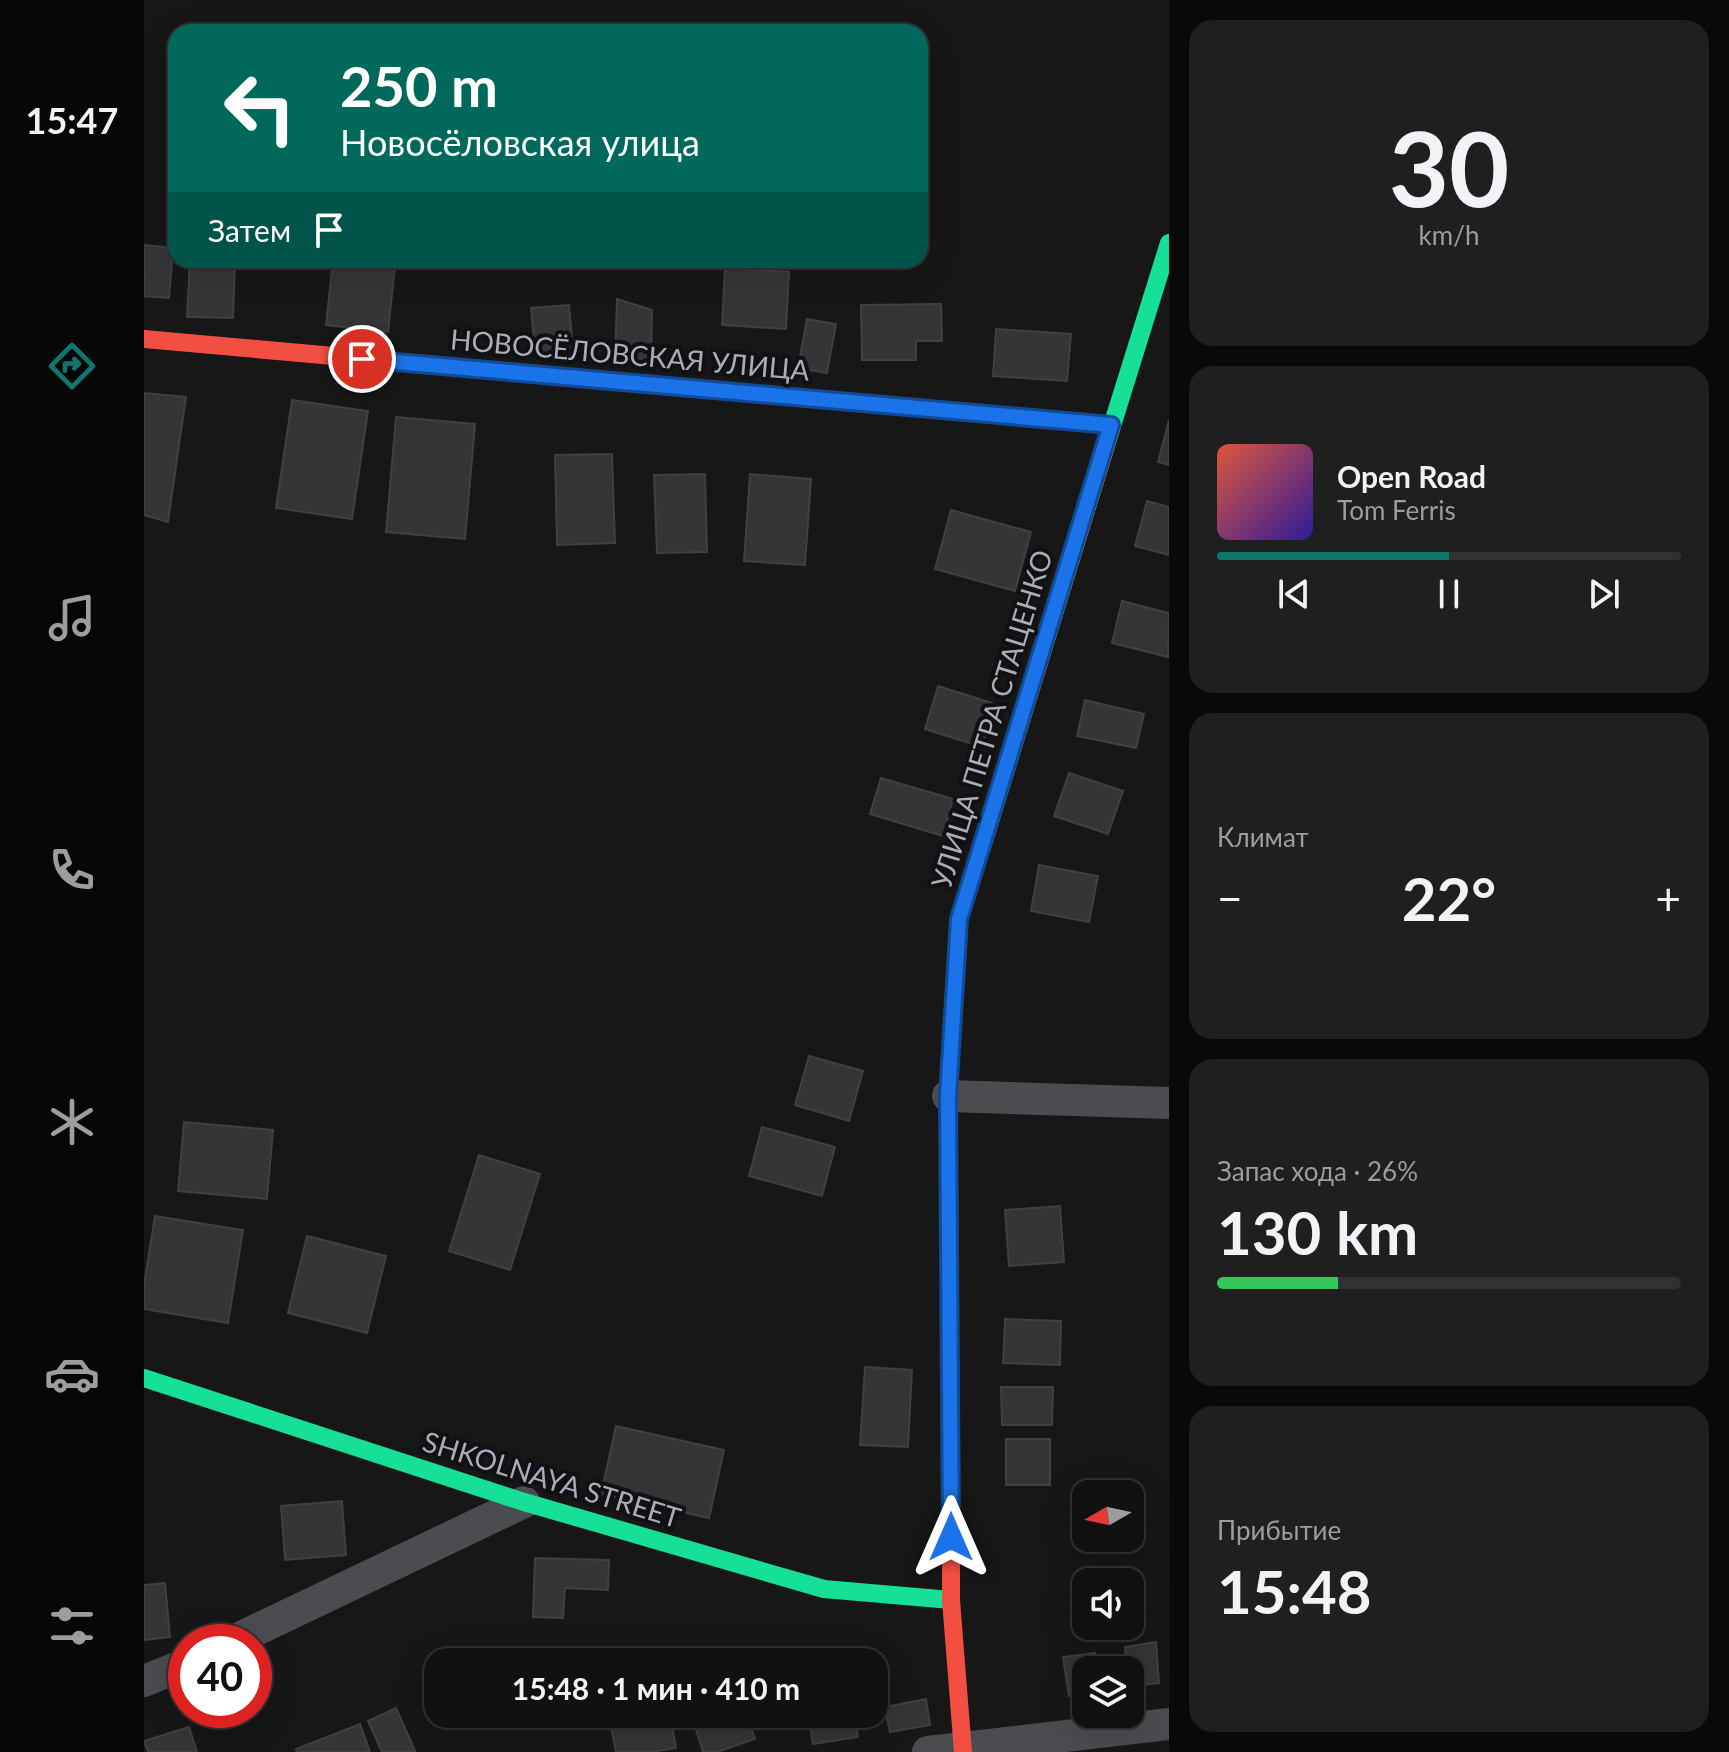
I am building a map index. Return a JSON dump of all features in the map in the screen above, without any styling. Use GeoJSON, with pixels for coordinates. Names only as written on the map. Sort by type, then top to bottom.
{"type":"FeatureCollection","features":[{"type":"Feature","properties":{"kind":"street","name":"УЛИЦА ПЕТРА СТАЦЕНКО"},"geometry":{"type":"LineString","coordinates":[[962,1749],[951,1600],[948,1096],[959,919],[1169,243]]}},
{"type":"Feature","properties":{"kind":"street","name":"НОВОСЁЛОВСКАЯ УЛИЦА"},"geometry":{"type":"LineString","coordinates":[[144,339],[1111,425]]}},
{"type":"Feature","properties":{"kind":"street"},"geometry":{"type":"LineString","coordinates":[[948,1096],[1169,1103]]}},
{"type":"Feature","properties":{"kind":"street","name":"SHKOLNAYA STREET"},"geometry":{"type":"LineString","coordinates":[[144,1378],[524,1502],[824,1589],[951,1600]]}},
{"type":"Feature","properties":{"kind":"street"},"geometry":{"type":"LineString","coordinates":[[269,1624],[524,1502]]}},
{"type":"Feature","properties":{"kind":"street"},"geometry":{"type":"LineString","coordinates":[[144,1681],[168,1671]]}},
{"type":"Feature","properties":{"kind":"street"},"geometry":{"type":"LineString","coordinates":[[928,1752],[1169,1724]]}},
{"type":"Feature","properties":{"kind":"building"},"geometry":{"type":"Polygon","coordinates":[[[144,245],[168,247],[168,268],[171,268],[169,298],[144,296],[144,245]]]}},
{"type":"Feature","properties":{"kind":"building"},"geometry":{"type":"Polygon","coordinates":[[[190,268],[235,268],[233,318],[187,317],[190,268]]]}},
{"type":"Feature","properties":{"kind":"building"},"geometry":{"type":"Polygon","coordinates":[[[332,268],[395,268],[388,332],[326,325],[332,268]]]}},
{"type":"Feature","properties":{"kind":"building"},"geometry":{"type":"Polygon","coordinates":[[[725,268],[789,272],[786,329],[722,325],[725,268]]]}},
{"type":"Feature","properties":{"kind":"building"},"geometry":{"type":"Polygon","coordinates":[[[617,299],[652,310],[651,359],[615,358],[617,299]]]}},
{"type":"Feature","properties":{"kind":"building"},"geometry":{"type":"Polygon","coordinates":[[[941,304],[942,341],[916,341],[916,360],[862,360],[861,305],[941,304]]]}},
{"type":"Feature","properties":{"kind":"building"},"geometry":{"type":"Polygon","coordinates":[[[569,305],[573,350],[535,353],[531,308],[569,305]]]}},
{"type":"Feature","properties":{"kind":"building"},"geometry":{"type":"Polygon","coordinates":[[[807,319],[836,324],[827,373],[798,368],[807,319]]]}},
{"type":"Feature","properties":{"kind":"building"},"geometry":{"type":"Polygon","coordinates":[[[996,329],[1071,334],[1067,381],[993,376],[996,329]]]}},
{"type":"Feature","properties":{"kind":"building"},"geometry":{"type":"Polygon","coordinates":[[[144,393],[186,397],[168,522],[144,515],[144,393]]]}},
{"type":"Feature","properties":{"kind":"building"},"geometry":{"type":"Polygon","coordinates":[[[292,400],[368,411],[352,519],[276,508],[292,400]]]}},
{"type":"Feature","properties":{"kind":"building"},"geometry":{"type":"Polygon","coordinates":[[[396,417],[475,424],[465,539],[386,532],[396,417]]]}},
{"type":"Feature","properties":{"kind":"building"},"geometry":{"type":"Polygon","coordinates":[[[1169,420],[1169,465],[1158,462],[1169,420]]]}},
{"type":"Feature","properties":{"kind":"building"},"geometry":{"type":"Polygon","coordinates":[[[612,454],[615,543],[557,545],[555,455],[612,454]]]}},
{"type":"Feature","properties":{"kind":"building"},"geometry":{"type":"Polygon","coordinates":[[[705,474],[707,552],[657,553],[654,475],[705,474]]]}},
{"type":"Feature","properties":{"kind":"building"},"geometry":{"type":"Polygon","coordinates":[[[750,474],[811,479],[805,565],[744,561],[750,474]]]}},
{"type":"Feature","properties":{"kind":"building"},"geometry":{"type":"Polygon","coordinates":[[[1147,501],[1169,507],[1169,555],[1135,546],[1147,501]]]}},
{"type":"Feature","properties":{"kind":"building"},"geometry":{"type":"Polygon","coordinates":[[[951,510],[1031,532],[1015,591],[935,569],[951,510]]]}},
{"type":"Feature","properties":{"kind":"building"},"geometry":{"type":"Polygon","coordinates":[[[1122,601],[1169,613],[1168,657],[1112,643],[1122,601]]]}},
{"type":"Feature","properties":{"kind":"building"},"geometry":{"type":"Polygon","coordinates":[[[938,686],[995,704],[982,747],[925,729],[938,686]]]}},
{"type":"Feature","properties":{"kind":"building"},"geometry":{"type":"Polygon","coordinates":[[[1085,700],[1144,714],[1136,748],[1077,736],[1085,700]]]}},
{"type":"Feature","properties":{"kind":"building"},"geometry":{"type":"Polygon","coordinates":[[[1069,773],[1123,791],[1108,834],[1054,816],[1069,773]]]}},
{"type":"Feature","properties":{"kind":"building"},"geometry":{"type":"Polygon","coordinates":[[[881,778],[953,799],[943,836],[870,814],[881,778]]]}},
{"type":"Feature","properties":{"kind":"building"},"geometry":{"type":"Polygon","coordinates":[[[1039,865],[1098,876],[1089,922],[1031,911],[1039,865]]]}},
{"type":"Feature","properties":{"kind":"building"},"geometry":{"type":"Polygon","coordinates":[[[809,1056],[863,1071],[849,1121],[795,1105],[809,1056]]]}},
{"type":"Feature","properties":{"kind":"building"},"geometry":{"type":"Polygon","coordinates":[[[184,1122],[273,1130],[267,1199],[178,1191],[184,1122]]]}},
{"type":"Feature","properties":{"kind":"building"},"geometry":{"type":"Polygon","coordinates":[[[762,1127],[835,1147],[822,1196],[749,1176],[762,1127]]]}},
{"type":"Feature","properties":{"kind":"building"},"geometry":{"type":"Polygon","coordinates":[[[479,1155],[540,1174],[510,1270],[449,1251],[479,1155]]]}},
{"type":"Feature","properties":{"kind":"building"},"geometry":{"type":"Polygon","coordinates":[[[1060,1206],[1064,1262],[1009,1266],[1005,1210],[1060,1206]]]}},
{"type":"Feature","properties":{"kind":"building"},"geometry":{"type":"Polygon","coordinates":[[[155,1216],[243,1230],[228,1323],[144,1309],[144,1285],[155,1216]]]}},
{"type":"Feature","properties":{"kind":"building"},"geometry":{"type":"Polygon","coordinates":[[[307,1236],[386,1256],[367,1333],[288,1313],[307,1236]]]}},
{"type":"Feature","properties":{"kind":"building"},"geometry":{"type":"Polygon","coordinates":[[[1005,1319],[1061,1321],[1060,1365],[1003,1363],[1005,1319]]]}},
{"type":"Feature","properties":{"kind":"building"},"geometry":{"type":"Polygon","coordinates":[[[865,1367],[912,1370],[908,1447],[860,1445],[865,1367]]]}},
{"type":"Feature","properties":{"kind":"building"},"geometry":{"type":"Polygon","coordinates":[[[1001,1387],[1053,1387],[1052,1425],[1002,1425],[1001,1387]]]}},
{"type":"Feature","properties":{"kind":"building"},"geometry":{"type":"Polygon","coordinates":[[[616,1426],[724,1450],[709,1518],[601,1494],[616,1426]]]}},
{"type":"Feature","properties":{"kind":"building"},"geometry":{"type":"Polygon","coordinates":[[[1006,1439],[1050,1439],[1050,1485],[1006,1485],[1006,1439]]]}},
{"type":"Feature","properties":{"kind":"building"},"geometry":{"type":"Polygon","coordinates":[[[342,1501],[346,1555],[285,1560],[281,1506],[342,1501]]]}},
{"type":"Feature","properties":{"kind":"building"},"geometry":{"type":"Polygon","coordinates":[[[535,1558],[609,1560],[608,1590],[565,1588],[563,1618],[533,1617],[535,1558]]]}},
{"type":"Feature","properties":{"kind":"building"},"geometry":{"type":"Polygon","coordinates":[[[165,1583],[168,1637],[144,1640],[144,1585],[165,1583]]]}},
{"type":"Feature","properties":{"kind":"building"},"geometry":{"type":"Polygon","coordinates":[[[1156,1642],[1159,1683],[1144,1685],[1144,1656],[1126,1656],[1125,1647],[1156,1642]]]}},
{"type":"Feature","properties":{"kind":"building"},"geometry":{"type":"Polygon","coordinates":[[[1095,1653],[1095,1656],[1072,1656],[1072,1696],[1069,1696],[1063,1657],[1095,1653]]]}},
{"type":"Feature","properties":{"kind":"building"},"geometry":{"type":"Polygon","coordinates":[[[926,1699],[930,1725],[890,1732],[888,1706],[926,1699]]]}},
{"type":"Feature","properties":{"kind":"building"},"geometry":{"type":"Polygon","coordinates":[[[396,1708],[415,1751],[382,1752],[368,1721],[396,1708]]]}},
{"type":"Feature","properties":{"kind":"building"},"geometry":{"type":"Polygon","coordinates":[[[360,1724],[370,1752],[297,1752],[296,1749],[360,1724]]]}},
{"type":"Feature","properties":{"kind":"building"},"geometry":{"type":"Polygon","coordinates":[[[189,1728],[197,1752],[148,1752],[144,1741],[189,1728]]]}},
{"type":"Feature","properties":{"kind":"building"},"geometry":{"type":"Polygon","coordinates":[[[611,1728],[672,1728],[676,1748],[616,1752],[611,1728]]]}},
{"type":"Feature","properties":{"kind":"building"},"geometry":{"type":"Polygon","coordinates":[[[695,1728],[751,1728],[755,1739],[717,1752],[703,1752],[695,1728]]]}},
{"type":"Feature","properties":{"kind":"building"},"geometry":{"type":"Polygon","coordinates":[[[811,1728],[856,1728],[858,1737],[813,1744],[811,1728]]]}},
{"type":"Feature","properties":{"kind":"traffic: fast"},"geometry":{"type":"LineString","coordinates":[[1111,429],[1169,243]]}},
{"type":"Feature","properties":{"kind":"traffic: fast"},"geometry":{"type":"LineString","coordinates":[[773,395],[1111,425]]}},
{"type":"Feature","properties":{"kind":"traffic: fast"},"geometry":{"type":"LineString","coordinates":[[951,1529],[948,1096],[959,919],[982,847]]}},
{"type":"Feature","properties":{"kind":"traffic: fast"},"geometry":{"type":"LineString","coordinates":[[144,1378],[524,1502],[824,1589],[951,1600]]}},
{"type":"Feature","properties":{"kind":"traffic: slow"},"geometry":{"type":"LineString","coordinates":[[468,368],[773,395]]}},
{"type":"Feature","properties":{"kind":"traffic: slow"},"geometry":{"type":"LineString","coordinates":[[982,847],[1111,429]]}},
{"type":"Feature","properties":{"kind":"traffic: jam"},"geometry":{"type":"LineString","coordinates":[[144,339],[468,368]]}},
{"type":"Feature","properties":{"kind":"traffic: jam"},"geometry":{"type":"LineString","coordinates":[[951,1529],[951,1600],[963,1752]]}},
{"type":"Feature","properties":{"kind":"route"},"geometry":{"type":"LineString","coordinates":[[362,359],[1111,425],[959,919],[948,1096],[951,1537]]}}]}
